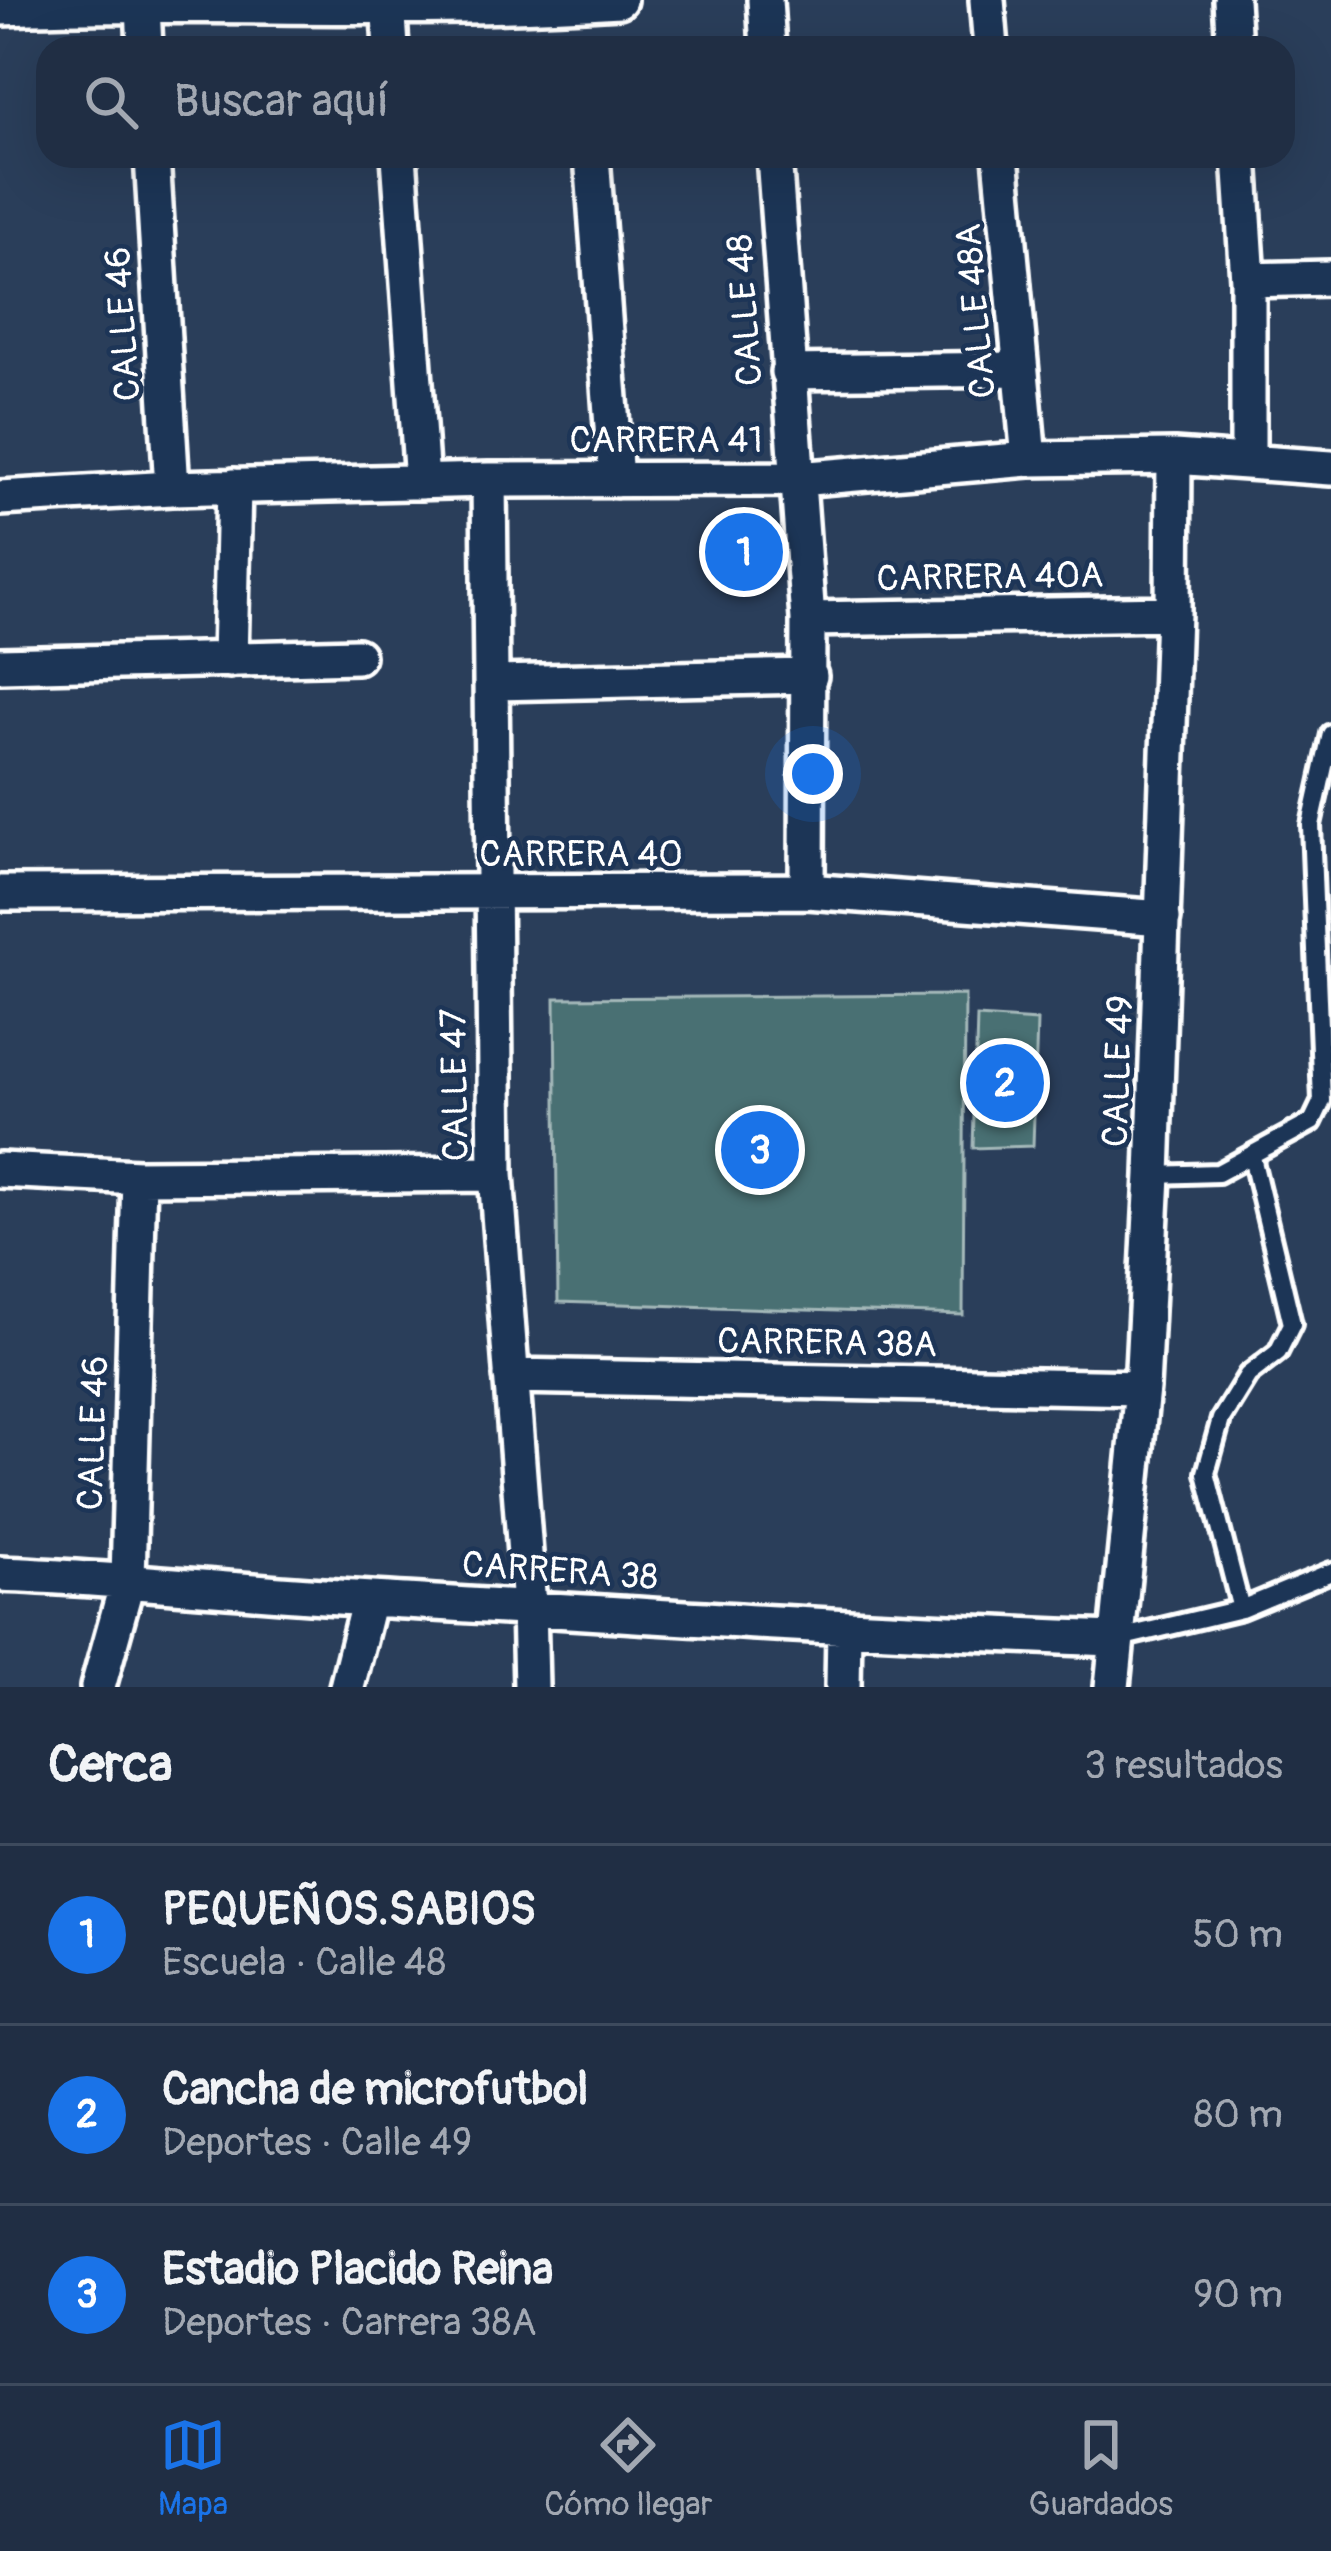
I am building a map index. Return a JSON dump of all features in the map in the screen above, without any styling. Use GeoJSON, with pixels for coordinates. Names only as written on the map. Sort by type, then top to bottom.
{"type":"FeatureCollection","features":[{"type":"Feature","properties":{"kind":"street"},"geometry":{"type":"LineString","coordinates":[[0,8],[94,2],[143,7],[619,0]]}},
{"type":"Feature","properties":{"kind":"street"},"geometry":{"type":"LineString","coordinates":[[765,0],[767,36]]}},
{"type":"Feature","properties":{"kind":"street"},"geometry":{"type":"LineString","coordinates":[[987,0],[990,36]]}},
{"type":"Feature","properties":{"kind":"street"},"geometry":{"type":"LineString","coordinates":[[1231,0],[1233,36]]}},
{"type":"Feature","properties":{"kind":"street"},"geometry":{"type":"LineString","coordinates":[[388,4],[390,36]]}},
{"type":"Feature","properties":{"kind":"street"},"geometry":{"type":"LineString","coordinates":[[143,7],[145,36]]}},
{"type":"Feature","properties":{"kind":"street","name":"CALLE 46"},"geometry":{"type":"LineString","coordinates":[[153,168],[172,488]]}},
{"type":"Feature","properties":{"kind":"street"},"geometry":{"type":"LineString","coordinates":[[400,168],[422,482]]}},
{"type":"Feature","properties":{"kind":"street"},"geometry":{"type":"LineString","coordinates":[[593,168],[616,480]]}},
{"type":"Feature","properties":{"kind":"street","name":"CALLE 48"},"geometry":{"type":"LineString","coordinates":[[775,168],[808,619],[807,891]]}},
{"type":"Feature","properties":{"kind":"street","name":"CALLE 48A"},"geometry":{"type":"LineString","coordinates":[[1001,168],[1029,459]]}},
{"type":"Feature","properties":{"kind":"street"},"geometry":{"type":"LineString","coordinates":[[1241,168],[1248,280],[1249,460]]}},
{"type":"Feature","properties":{"kind":"street"},"geometry":{"type":"LineString","coordinates":[[1248,280],[1331,278]]}},
{"type":"Feature","properties":{"kind":"street","name":"CARRERA 41"},"geometry":{"type":"LineString","coordinates":[[788,373],[1019,369]]}},
{"type":"Feature","properties":{"kind":"street","name":"CARRERA 41"},"geometry":{"type":"LineString","coordinates":[[0,498],[234,486],[797,479],[1029,459],[1174,457],[1331,468]]}},
{"type":"Feature","properties":{"kind":"street","name":"CALLE 49"},"geometry":{"type":"LineString","coordinates":[[1112,1687],[1142,1388],[1153,1175],[1174,457]]}},
{"type":"Feature","properties":{"kind":"street","name":"CALLE 47"},"geometry":{"type":"LineString","coordinates":[[489,480],[496,1174],[531,1687]]}},
{"type":"Feature","properties":{"kind":"street"},"geometry":{"type":"LineString","coordinates":[[230,660],[234,486]]}},
{"type":"Feature","properties":{"kind":"street","name":"CARRERA 40A"},"geometry":{"type":"LineString","coordinates":[[808,619],[1173,613]]}},
{"type":"Feature","properties":{"kind":"street"},"geometry":{"type":"LineString","coordinates":[[0,664],[357,656]]}},
{"type":"Feature","properties":{"kind":"street"},"geometry":{"type":"LineString","coordinates":[[493,683],[810,676]]}},
{"type":"Feature","properties":{"kind":"street","name":"CARRERA 40"},"geometry":{"type":"LineString","coordinates":[[0,892],[807,891],[1162,918]]}},
{"type":"Feature","properties":{"kind":"street"},"geometry":{"type":"LineString","coordinates":[[0,1170],[139,1177],[496,1174]]}},
{"type":"Feature","properties":{"kind":"street","name":"CALLE 46"},"geometry":{"type":"LineString","coordinates":[[98,1687],[128,1579],[139,1177]]}},
{"type":"Feature","properties":{"kind":"street","name":"CARRERA 38A"},"geometry":{"type":"LineString","coordinates":[[511,1376],[1142,1388]]}},
{"type":"Feature","properties":{"kind":"street","name":"CARRERA 38"},"geometry":{"type":"LineString","coordinates":[[0,1574],[844,1629],[1114,1639]]}},
{"type":"Feature","properties":{"kind":"street"},"geometry":{"type":"LineString","coordinates":[[347,1687],[369,1599]]}},
{"type":"Feature","properties":{"kind":"street"},"geometry":{"type":"LineString","coordinates":[[843,1687],[844,1629]]}},
{"type":"Feature","properties":{"kind":"lane"},"geometry":{"type":"LineString","coordinates":[[1153,1175],[1218,1173],[1312,1122],[1322,1101],[1311,825],[1331,734]]}},
{"type":"Feature","properties":{"kind":"lane"},"geometry":{"type":"LineString","coordinates":[[1241,1609],[1206,1473],[1221,1419],[1248,1375],[1278,1352],[1292,1324],[1252,1157]]}},
{"type":"Feature","properties":{"kind":"lane"},"geometry":{"type":"LineString","coordinates":[[1114,1639],[1241,1609],[1331,1572]]}},
{"type":"Feature","properties":{"kind":"green space"},"geometry":{"type":"Polygon","coordinates":[[[965,995],[963,1315],[558,1302],[555,998],[965,995]]]}},
{"type":"Feature","properties":{"kind":"green space"},"geometry":{"type":"Polygon","coordinates":[[[977,1017],[1037,1021],[1033,1146],[973,1148],[977,1017]]]}},
{"type":"Feature","properties":{"kind":"place","name":"PEQUEÑOS.SABIOS"},"geometry":{"type":"Point","coordinates":[744,552]}},
{"type":"Feature","properties":{"kind":"place","name":"Cancha de microfutbol"},"geometry":{"type":"Point","coordinates":[1005,1083]}},
{"type":"Feature","properties":{"kind":"place","name":"Estadio Placido Reina"},"geometry":{"type":"Point","coordinates":[760,1150]}}]}
